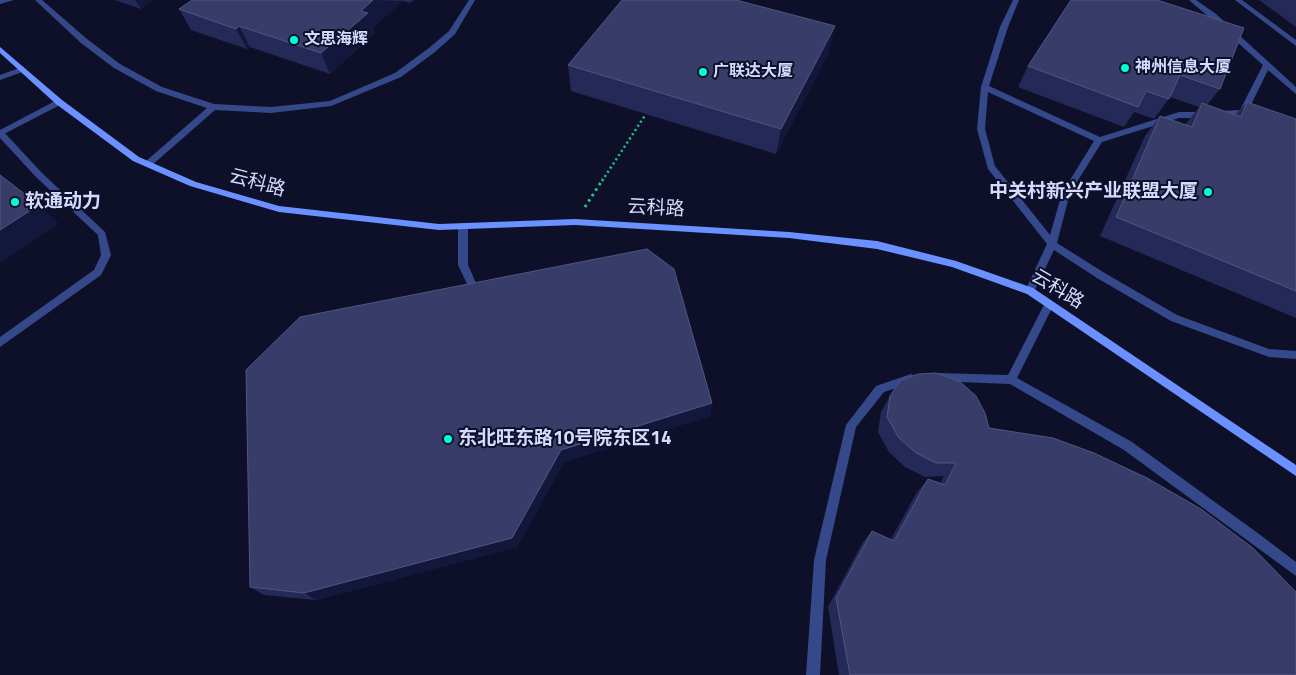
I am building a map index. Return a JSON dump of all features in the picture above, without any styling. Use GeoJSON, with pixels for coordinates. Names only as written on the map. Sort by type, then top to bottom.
{"type":"FeatureCollection","features":[{"type":"Feature","properties":{"kind":"street"},"geometry":{"type":"LineString","coordinates":[[0,2],[11,0]]}},
{"type":"Feature","properties":{"kind":"street"},"geometry":{"type":"LineString","coordinates":[[38,0],[84,41],[117,66],[159,89],[213,107],[271,110],[332,103],[398,75],[432,50],[452,32],[472,0]]}},
{"type":"Feature","properties":{"kind":"street"},"geometry":{"type":"LineString","coordinates":[[1016,0],[1004,27],[985,87],[981,129],[991,167],[1052,244],[1100,275],[1174,318],[1269,353],[1296,355]]}},
{"type":"Feature","properties":{"kind":"street"},"geometry":{"type":"LineString","coordinates":[[1192,0],[1296,91]]}},
{"type":"Feature","properties":{"kind":"street"},"geometry":{"type":"LineString","coordinates":[[1238,0],[1296,44]]}},
{"type":"Feature","properties":{"kind":"street","name":"云科路"},"geometry":{"type":"LineString","coordinates":[[0,49],[58,102],[136,160],[194,184],[279,209],[421,226],[576,222],[789,235],[877,245],[953,264],[1030,291],[1296,471]]}},
{"type":"Feature","properties":{"kind":"street"},"geometry":{"type":"LineString","coordinates":[[1030,291],[1052,244],[1066,193],[1099,140],[1179,115],[1243,113],[1267,65]]}},
{"type":"Feature","properties":{"kind":"street"},"geometry":{"type":"LineString","coordinates":[[0,78],[22,69]]}},
{"type":"Feature","properties":{"kind":"street"},"geometry":{"type":"LineString","coordinates":[[985,87],[1099,140]]}},
{"type":"Feature","properties":{"kind":"street"},"geometry":{"type":"LineString","coordinates":[[0,343],[98,272],[106,255],[102,234],[39,175],[0,133],[58,102]]}},
{"type":"Feature","properties":{"kind":"street"},"geometry":{"type":"LineString","coordinates":[[148,164],[213,107]]}},
{"type":"Feature","properties":{"kind":"street"},"geometry":{"type":"LineString","coordinates":[[463,226],[464,265],[473,287],[491,285]]}},
{"type":"Feature","properties":{"kind":"street"},"geometry":{"type":"LineString","coordinates":[[1011,380],[1049,304]]}},
{"type":"Feature","properties":{"kind":"street"},"geometry":{"type":"LineString","coordinates":[[813,675],[820,560],[851,425],[880,389],[917,377],[1011,380],[1128,446],[1296,570]]}},
{"type":"Feature","properties":{"kind":"path"},"geometry":{"type":"LineString","coordinates":[[576,222],[646,114]]}},
{"type":"Feature","properties":{"kind":"building"},"geometry":{"type":"Polygon","coordinates":[[[192,0],[373,0],[361,11],[368,13],[321,53],[239,26],[236,29],[179,9],[192,0]]]}},
{"type":"Feature","properties":{"kind":"building","name":"广联达大厦"},"geometry":{"type":"Polygon","coordinates":[[[622,0],[736,0],[835,26],[781,129],[568,65],[622,0]]]}},
{"type":"Feature","properties":{"kind":"building","name":"神州信息大厦"},"geometry":{"type":"Polygon","coordinates":[[[1071,0],[1157,0],[1244,28],[1220,89],[1180,75],[1169,99],[1146,91],[1138,107],[1028,66],[1071,0]]]}},
{"type":"Feature","properties":{"kind":"building","name":"中关村新兴产业联盟大厦"},"geometry":{"type":"Polygon","coordinates":[[[1247,102],[1296,119],[1296,291],[1116,217],[1160,116],[1192,127],[1202,103],[1241,117],[1247,102]]]}},
{"type":"Feature","properties":{"kind":"building"},"geometry":{"type":"Polygon","coordinates":[[[0,175],[39,205],[0,230],[0,175]]]}},
{"type":"Feature","properties":{"kind":"building","name":"东北旺东路10号院东区14"},"geometry":{"type":"Polygon","coordinates":[[[647,249],[674,269],[712,403],[561,450],[512,538],[304,593],[250,587],[246,370],[300,317],[647,249]]]}},
{"type":"Feature","properties":{"kind":"building"},"geometry":{"type":"Polygon","coordinates":[[[936,373],[959,381],[976,396],[985,413],[989,428],[1053,438],[1094,453],[1147,478],[1201,509],[1253,548],[1296,592],[1296,675],[850,675],[836,598],[872,531],[894,541],[928,479],[945,485],[956,463],[936,463],[916,453],[899,438],[887,417],[890,396],[900,381],[918,374],[936,373]]]}},
{"type":"Feature","properties":{"kind":"place","name":"文思海辉"},"geometry":{"type":"Point","coordinates":[294,40]}},
{"type":"Feature","properties":{"kind":"place","name":"神州信息大厦"},"geometry":{"type":"Point","coordinates":[1125,68]}},
{"type":"Feature","properties":{"kind":"place","name":"广联达大厦"},"geometry":{"type":"Point","coordinates":[703,72]}},
{"type":"Feature","properties":{"kind":"place","name":"中关村新兴产业联盟大厦"},"geometry":{"type":"Point","coordinates":[1208,192]}},
{"type":"Feature","properties":{"kind":"place","name":"软通动力"},"geometry":{"type":"Point","coordinates":[15,202]}},
{"type":"Feature","properties":{"kind":"place","name":"东北旺东路10号院东区14"},"geometry":{"type":"Point","coordinates":[448,439]}}]}
